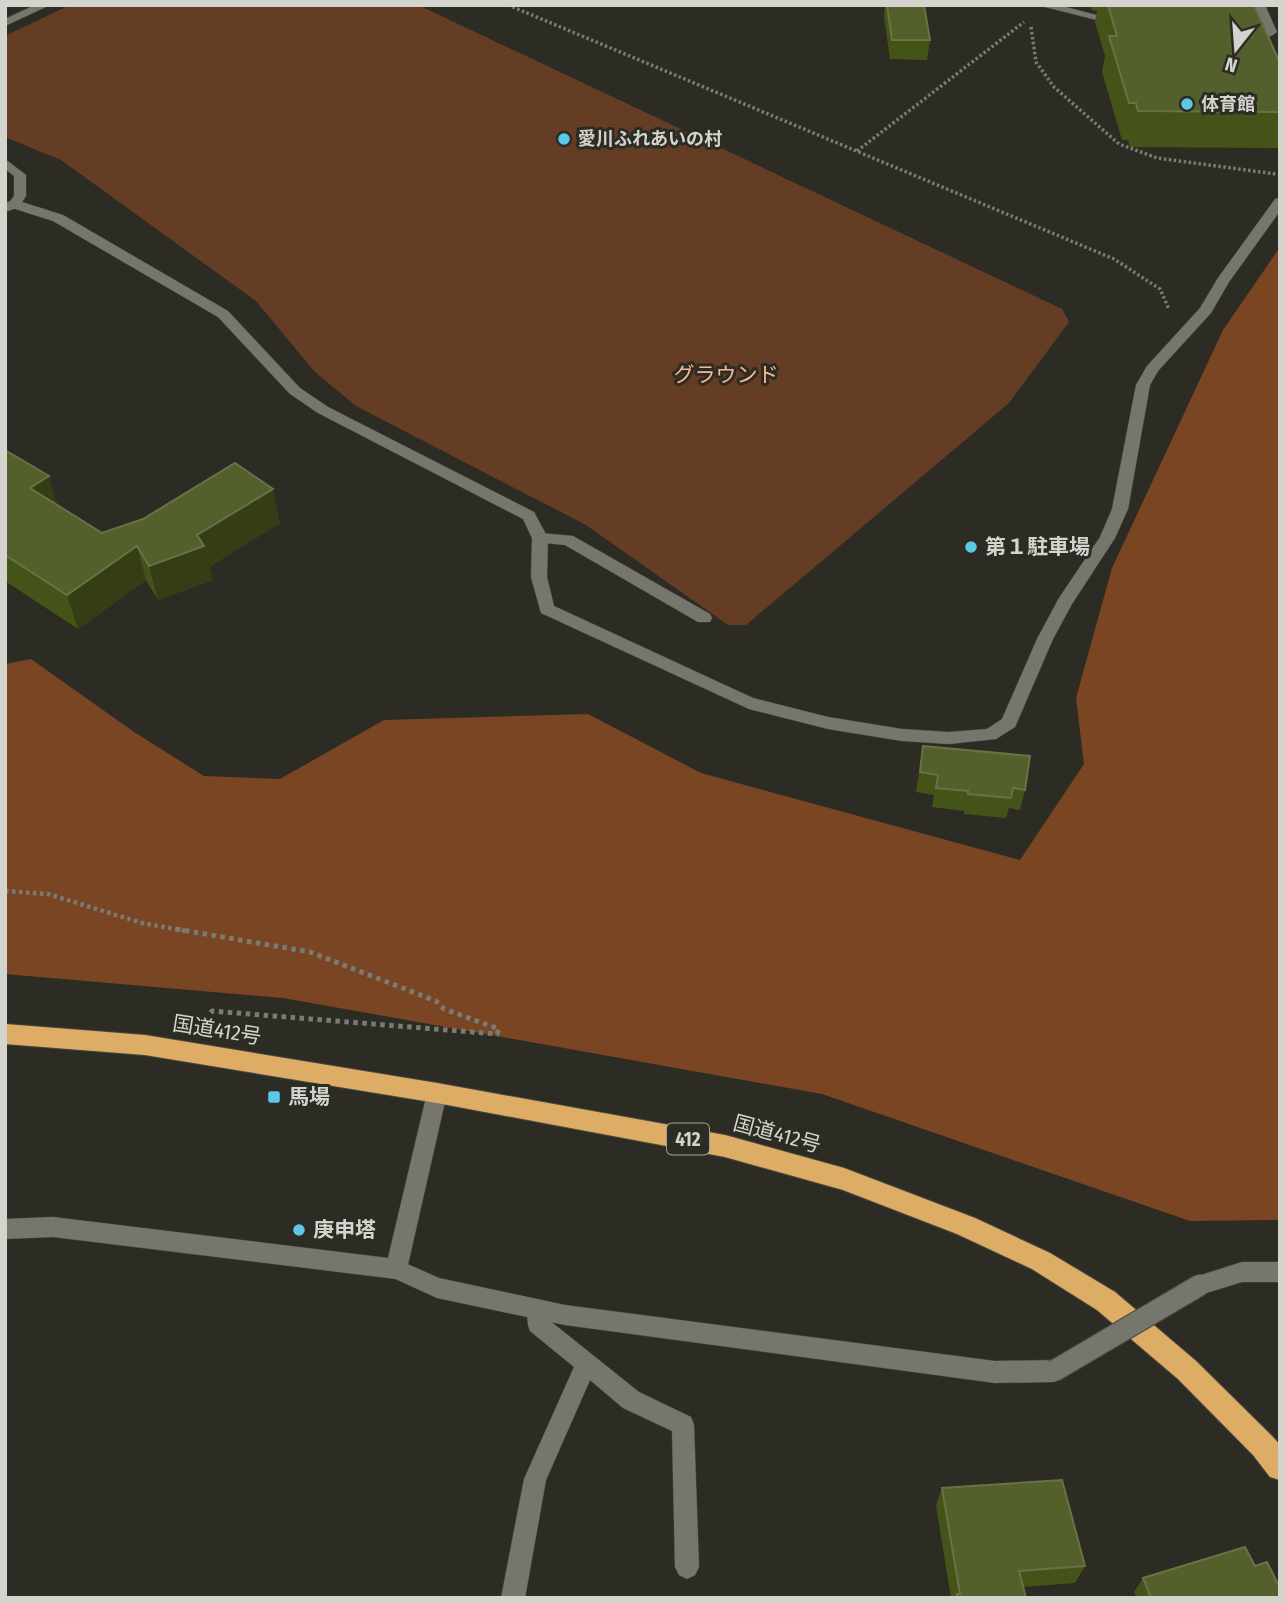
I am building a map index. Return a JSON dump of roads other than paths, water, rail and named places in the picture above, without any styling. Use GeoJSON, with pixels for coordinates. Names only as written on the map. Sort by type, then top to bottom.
{"type":"FeatureCollection","features":[{"type":"Feature","properties":{"kind":"highway","name":"国道412号"},"geometry":{"type":"LineString","coordinates":[[5,1034],[145,1045],[437,1093],[725,1146],[844,1180],[966,1226],[1041,1261],[1106,1301],[1187,1370],[1263,1446],[1280,1467]]}},
{"type":"Feature","properties":{"kind":"street"},"geometry":{"type":"LineString","coordinates":[[5,23],[45,5]]}},
{"type":"Feature","properties":{"kind":"street"},"geometry":{"type":"LineString","coordinates":[[1042,5],[1128,25]]}},
{"type":"Feature","properties":{"kind":"street"},"geometry":{"type":"LineString","coordinates":[[1259,5],[1271,32],[1268,35]]}},
{"type":"Feature","properties":{"kind":"street"},"geometry":{"type":"LineString","coordinates":[[1226,34],[1268,35],[1280,43]]}},
{"type":"Feature","properties":{"kind":"street"},"geometry":{"type":"LineString","coordinates":[[5,163],[20,175],[20,196],[10,206]]}},
{"type":"Feature","properties":{"kind":"street"},"geometry":{"type":"LineString","coordinates":[[10,206],[58,218],[223,314],[295,391],[323,410],[529,516],[540,538],[539,577],[547,610],[749,703],[828,723],[902,735],[949,738],[990,735],[1009,723],[1055,620],[1107,538],[1120,509],[1143,385],[1152,369],[1206,310],[1223,281],[1280,202]]}},
{"type":"Feature","properties":{"kind":"street"},"geometry":{"type":"LineString","coordinates":[[540,538],[568,540],[704,618]]}},
{"type":"Feature","properties":{"kind":"street"},"geometry":{"type":"LineString","coordinates":[[396,1269],[437,1093]]}},
{"type":"Feature","properties":{"kind":"street"},"geometry":{"type":"LineString","coordinates":[[5,1229],[53,1227],[396,1269],[437,1288],[538,1310],[995,1372],[1054,1371],[1200,1285],[1242,1272],[1280,1272]]}},
{"type":"Feature","properties":{"kind":"street"},"geometry":{"type":"LineString","coordinates":[[538,1310],[538,1324],[631,1400],[683,1425],[687,1567]]}},
{"type":"Feature","properties":{"kind":"street"},"geometry":{"type":"LineString","coordinates":[[513,1598],[535,1479],[586,1364]]}},
{"type":"Feature","properties":{"kind":"place","name":"体育館"},"geometry":{"type":"Point","coordinates":[1187,104]}},
{"type":"Feature","properties":{"kind":"place","name":"愛川ふれあいの村"},"geometry":{"type":"Point","coordinates":[564,139]}},
{"type":"Feature","properties":{"kind":"place","name":"第１駐車場"},"geometry":{"type":"Point","coordinates":[971,547]}},
{"type":"Feature","properties":{"kind":"place","name":"馬場"},"geometry":{"type":"Point","coordinates":[274,1097]}},
{"type":"Feature","properties":{"kind":"place","name":"庚申塔"},"geometry":{"type":"Point","coordinates":[299,1230]}},
{"type":"Feature","properties":{"kind":"park label","name":"グラウンド"},"geometry":{"type":"Point","coordinates":[726,375]}}]}
